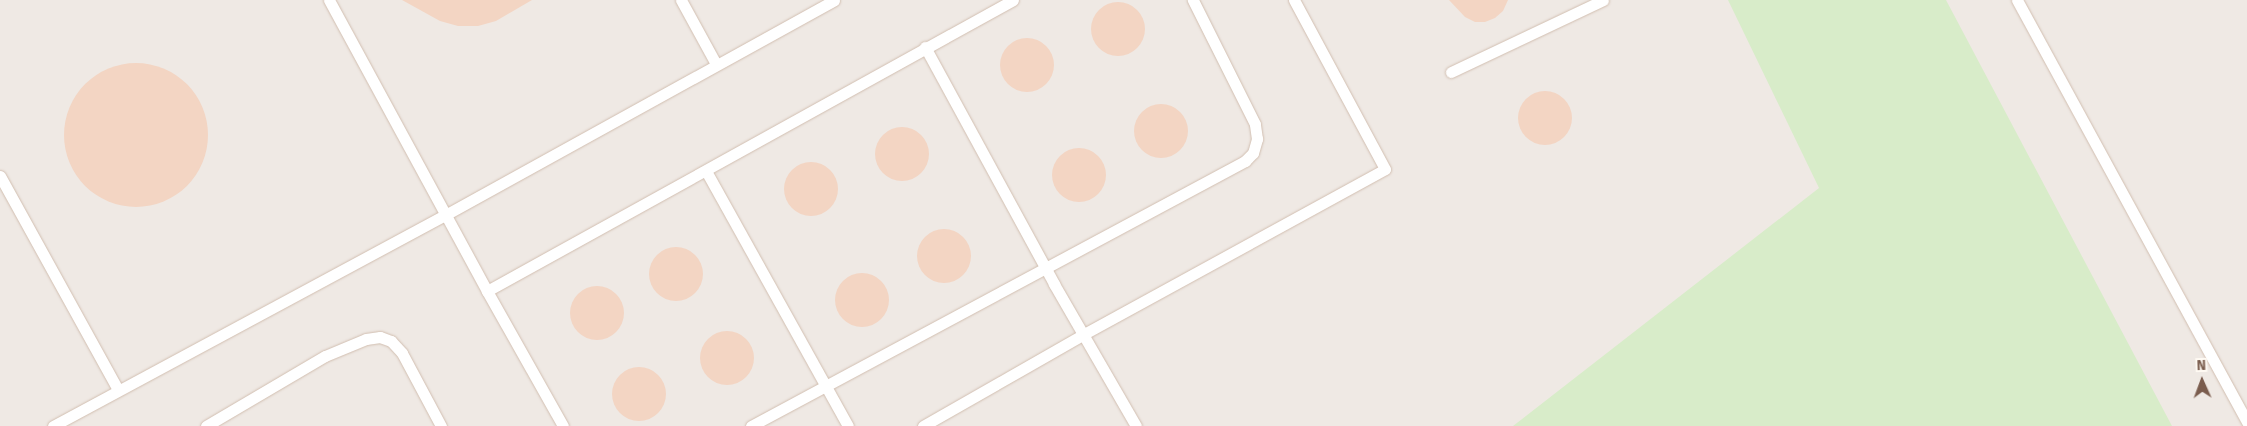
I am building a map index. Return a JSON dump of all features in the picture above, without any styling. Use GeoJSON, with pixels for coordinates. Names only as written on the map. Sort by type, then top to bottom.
{"type":"FeatureCollection","features":[{"type":"Feature","properties":{"kind":"lane"},"geometry":{"type":"LineString","coordinates":[[329,0],[447,214],[486,291],[563,426]]}},
{"type":"Feature","properties":{"kind":"lane"},"geometry":{"type":"LineString","coordinates":[[681,0],[716,64]]}},
{"type":"Feature","properties":{"kind":"lane"},"geometry":{"type":"LineString","coordinates":[[53,426],[447,214],[834,0]]}},
{"type":"Feature","properties":{"kind":"lane"},"geometry":{"type":"LineString","coordinates":[[486,291],[1013,0]]}},
{"type":"Feature","properties":{"kind":"lane"},"geometry":{"type":"LineString","coordinates":[[751,426],[1245,161],[1253,153],[1257,139],[1255,124],[1193,0]]}},
{"type":"Feature","properties":{"kind":"lane"},"geometry":{"type":"LineString","coordinates":[[923,426],[1084,334],[1386,169],[1294,0]]}},
{"type":"Feature","properties":{"kind":"lane"},"geometry":{"type":"LineString","coordinates":[[1451,72],[1603,0]]}},
{"type":"Feature","properties":{"kind":"lane"},"geometry":{"type":"LineString","coordinates":[[2017,0],[2247,422]]}},
{"type":"Feature","properties":{"kind":"lane"},"geometry":{"type":"LineString","coordinates":[[926,47],[1054,284],[1136,426]]}},
{"type":"Feature","properties":{"kind":"lane"},"geometry":{"type":"LineString","coordinates":[[706,171],[824,386],[848,426]]}},
{"type":"Feature","properties":{"kind":"lane"},"geometry":{"type":"LineString","coordinates":[[0,176],[118,390]]}},
{"type":"Feature","properties":{"kind":"lane"},"geometry":{"type":"LineString","coordinates":[[206,426],[325,356],[366,339],[380,337],[391,341],[402,353],[441,426]]}},
{"type":"Feature","properties":{"kind":"shaded area"},"geometry":{"type":"Polygon","coordinates":[[[0,0],[2247,0],[2247,426],[0,426],[0,0]]]}},
{"type":"Feature","properties":{"kind":"green space"},"geometry":{"type":"Polygon","coordinates":[[[1728,0],[1946,0],[2172,426],[1513,426],[1819,188],[1728,0]]]}},
{"type":"Feature","properties":{"kind":"building"},"geometry":{"type":"Polygon","coordinates":[[[402,0],[532,0],[496,21],[478,26],[458,26],[440,21],[402,0]]]}},
{"type":"Feature","properties":{"kind":"building"},"geometry":{"type":"Polygon","coordinates":[[[1449,0],[1508,0],[1503,11],[1495,18],[1485,22],[1475,22],[1465,17],[1449,0]]]}},
{"type":"Feature","properties":{"kind":"building"},"geometry":{"type":"Polygon","coordinates":[[[1118,2],[1128,4],[1137,10],[1143,19],[1145,29],[1143,39],[1137,48],[1128,54],[1118,56],[1108,54],[1099,48],[1093,39],[1091,29],[1093,19],[1099,10],[1108,4],[1118,2]]]}},
{"type":"Feature","properties":{"kind":"building"},"geometry":{"type":"Polygon","coordinates":[[[1027,38],[1037,40],[1046,46],[1052,55],[1054,65],[1052,75],[1046,84],[1037,90],[1027,92],[1017,90],[1008,84],[1002,75],[1000,65],[1002,55],[1008,46],[1017,40],[1027,38]]]}},
{"type":"Feature","properties":{"kind":"building"},"geometry":{"type":"Polygon","coordinates":[[[136,63],[164,68],[187,84],[203,107],[208,135],[203,163],[187,186],[164,202],[136,207],[108,202],[85,186],[69,163],[64,135],[69,107],[85,84],[108,68],[136,63]]]}},
{"type":"Feature","properties":{"kind":"building"},"geometry":{"type":"Polygon","coordinates":[[[1545,91],[1555,93],[1564,99],[1570,108],[1572,118],[1570,128],[1564,137],[1555,143],[1545,145],[1535,143],[1526,137],[1520,128],[1518,118],[1520,108],[1526,99],[1535,93],[1545,91]]]}},
{"type":"Feature","properties":{"kind":"building"},"geometry":{"type":"Polygon","coordinates":[[[1161,104],[1171,106],[1180,112],[1186,121],[1188,131],[1186,141],[1180,150],[1171,156],[1161,158],[1151,156],[1142,150],[1136,141],[1134,131],[1136,121],[1142,112],[1151,106],[1161,104]]]}},
{"type":"Feature","properties":{"kind":"building"},"geometry":{"type":"Polygon","coordinates":[[[902,127],[912,129],[921,135],[927,144],[929,154],[927,164],[921,173],[912,179],[902,181],[892,179],[883,173],[877,164],[875,154],[877,144],[883,135],[892,129],[902,127]]]}},
{"type":"Feature","properties":{"kind":"building"},"geometry":{"type":"Polygon","coordinates":[[[1079,148],[1089,150],[1098,156],[1104,165],[1106,175],[1104,185],[1098,194],[1089,200],[1079,202],[1069,200],[1060,194],[1054,185],[1052,175],[1054,165],[1060,156],[1069,150],[1079,148]]]}},
{"type":"Feature","properties":{"kind":"building"},"geometry":{"type":"Polygon","coordinates":[[[811,162],[821,164],[830,170],[836,179],[838,189],[836,199],[830,208],[821,214],[811,216],[801,214],[792,208],[786,199],[784,189],[786,179],[792,170],[801,164],[811,162]]]}},
{"type":"Feature","properties":{"kind":"building"},"geometry":{"type":"Polygon","coordinates":[[[944,229],[954,231],[963,237],[969,246],[971,256],[969,266],[963,275],[954,281],[944,283],[934,281],[925,275],[919,266],[917,256],[919,246],[925,237],[934,231],[944,229]]]}},
{"type":"Feature","properties":{"kind":"building"},"geometry":{"type":"Polygon","coordinates":[[[676,247],[686,249],[695,255],[701,264],[703,274],[701,284],[695,293],[686,299],[676,301],[666,299],[657,293],[651,284],[649,274],[651,264],[657,255],[666,249],[676,247]]]}},
{"type":"Feature","properties":{"kind":"building"},"geometry":{"type":"Polygon","coordinates":[[[862,273],[872,275],[881,281],[887,290],[889,300],[887,310],[881,319],[872,325],[862,327],[852,325],[843,319],[837,310],[835,300],[837,290],[843,281],[852,275],[862,273]]]}},
{"type":"Feature","properties":{"kind":"building"},"geometry":{"type":"Polygon","coordinates":[[[597,286],[607,288],[616,294],[622,303],[624,313],[622,323],[616,332],[607,338],[597,340],[587,338],[578,332],[572,323],[570,313],[572,303],[578,294],[587,288],[597,286]]]}},
{"type":"Feature","properties":{"kind":"building"},"geometry":{"type":"Polygon","coordinates":[[[727,331],[737,333],[746,339],[752,348],[754,358],[752,368],[746,377],[737,383],[727,385],[717,383],[708,377],[702,368],[700,358],[702,348],[708,339],[717,333],[727,331]]]}},
{"type":"Feature","properties":{"kind":"building"},"geometry":{"type":"Polygon","coordinates":[[[639,367],[649,369],[658,375],[664,384],[666,394],[664,404],[658,413],[649,419],[639,421],[629,419],[620,413],[614,404],[612,394],[614,384],[620,375],[629,369],[639,367]]]}}]}
